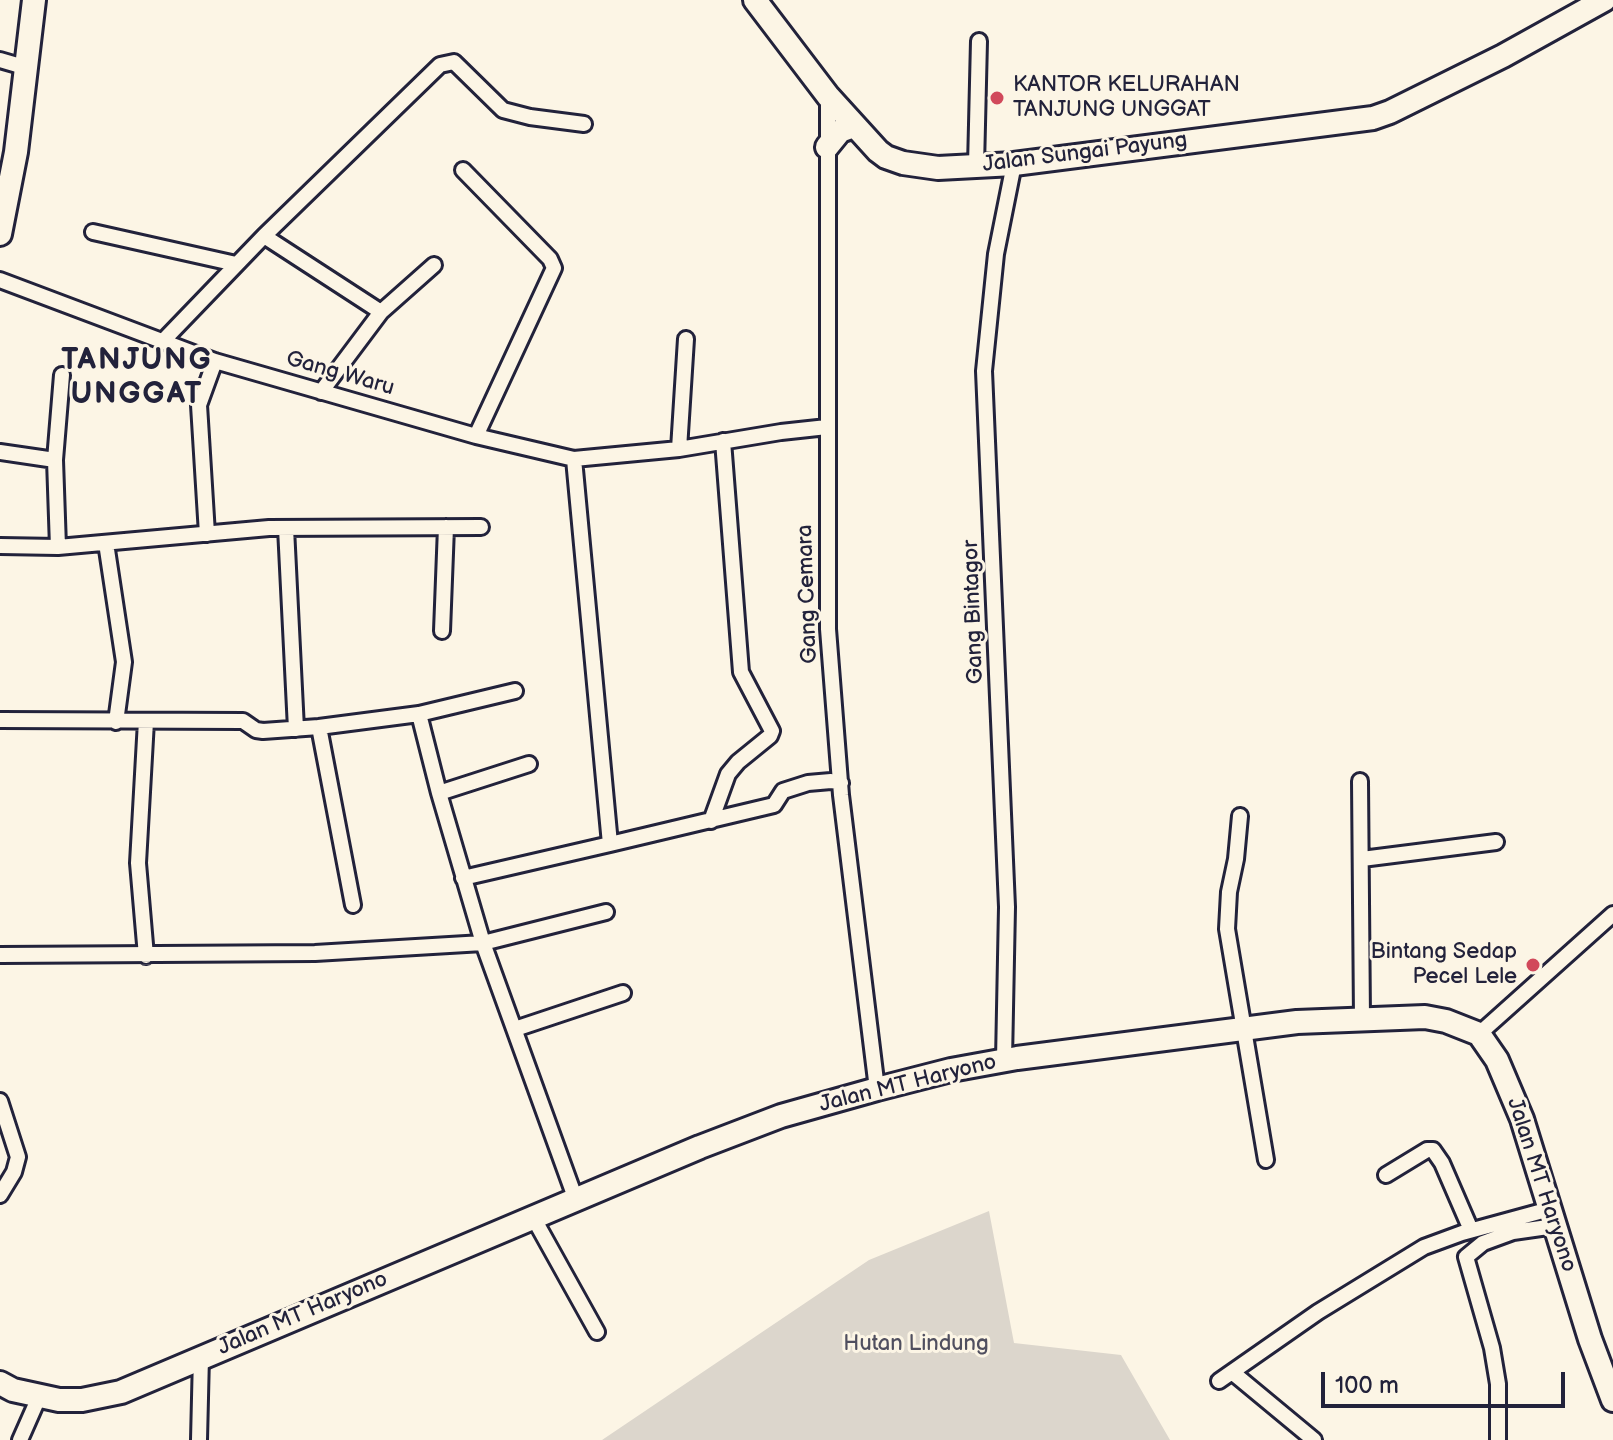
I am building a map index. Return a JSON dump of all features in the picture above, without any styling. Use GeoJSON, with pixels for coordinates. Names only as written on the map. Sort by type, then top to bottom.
{"type":"FeatureCollection","features":[{"type":"Feature","properties":{"kind":"main road"},"geometry":{"type":"LineString","coordinates":[[0,234],[16,152],[34,0]]}},
{"type":"Feature","properties":{"kind":"main road","name":"Jalan Sungai Payung"},"geometry":{"type":"LineString","coordinates":[[755,0],[828,96],[878,151],[894,160],[938,168],[1014,164],[1373,118],[1503,56],[1604,0]]}},
{"type":"Feature","properties":{"kind":"main road"},"geometry":{"type":"LineString","coordinates":[[827,147],[840,131],[854,126]]}},
{"type":"Feature","properties":{"kind":"main road","name":"Jalan MT Haryono"},"geometry":{"type":"LineString","coordinates":[[0,1383],[13,1390],[59,1400],[82,1400],[121,1392],[754,1126],[877,1089],[1004,1060],[1297,1022],[1425,1017],[1446,1021],[1479,1034],[1497,1060],[1522,1119],[1590,1339],[1613,1400]]}},
{"type":"Feature","properties":{"kind":"street"},"geometry":{"type":"LineString","coordinates":[[976,166],[979,41]]}},
{"type":"Feature","properties":{"kind":"street"},"geometry":{"type":"LineString","coordinates":[[0,60],[24,67]]}},
{"type":"Feature","properties":{"kind":"street"},"geometry":{"type":"LineString","coordinates":[[162,342],[264,236],[440,65],[454,62],[503,110],[584,124]]}},
{"type":"Feature","properties":{"kind":"street","name":"Gang Cemara"},"geometry":{"type":"LineString","coordinates":[[828,96],[828,629],[841,783],[877,1089]]}},
{"type":"Feature","properties":{"kind":"street","name":"Gang Bintagor"},"geometry":{"type":"LineString","coordinates":[[1004,1060],[1007,907],[984,371],[996,254],[1014,164]]}},
{"type":"Feature","properties":{"kind":"street"},"geometry":{"type":"LineString","coordinates":[[463,170],[550,259],[554,268],[476,436]]}},
{"type":"Feature","properties":{"kind":"street"},"geometry":{"type":"LineString","coordinates":[[93,232],[236,264]]}},
{"type":"Feature","properties":{"kind":"street"},"geometry":{"type":"LineString","coordinates":[[264,236],[381,312]]}},
{"type":"Feature","properties":{"kind":"street"},"geometry":{"type":"LineString","coordinates":[[321,392],[381,312],[434,265]]}},
{"type":"Feature","properties":{"kind":"street","name":"Gang Waru"},"geometry":{"type":"LineString","coordinates":[[0,280],[215,361],[476,436],[574,459],[679,449],[723,441]]}},
{"type":"Feature","properties":{"kind":"street"},"geometry":{"type":"LineString","coordinates":[[679,449],[686,339]]}},
{"type":"Feature","properties":{"kind":"street"},"geometry":{"type":"LineString","coordinates":[[207,534],[199,405],[215,361]]}},
{"type":"Feature","properties":{"kind":"street"},"geometry":{"type":"LineString","coordinates":[[58,547],[55,460],[62,375]]}},
{"type":"Feature","properties":{"kind":"street"},"geometry":{"type":"LineString","coordinates":[[711,821],[728,774],[772,731],[745,682],[739,660],[723,441],[827,427]]}},
{"type":"Feature","properties":{"kind":"street"},"geometry":{"type":"LineString","coordinates":[[0,452],[55,460]]}},
{"type":"Feature","properties":{"kind":"street"},"geometry":{"type":"LineString","coordinates":[[574,459],[610,844]]}},
{"type":"Feature","properties":{"kind":"street"},"geometry":{"type":"LineString","coordinates":[[442,631],[446,527]]}},
{"type":"Feature","properties":{"kind":"street"},"geometry":{"type":"LineString","coordinates":[[0,546],[58,547],[286,528],[481,527]]}},
{"type":"Feature","properties":{"kind":"street"},"geometry":{"type":"LineString","coordinates":[[286,528],[296,729]]}},
{"type":"Feature","properties":{"kind":"street"},"geometry":{"type":"LineString","coordinates":[[106,543],[124,662],[116,722]]}},
{"type":"Feature","properties":{"kind":"street"},"geometry":{"type":"LineString","coordinates":[[0,720],[243,721],[258,731],[296,729],[419,714],[515,691]]}},
{"type":"Feature","properties":{"kind":"street"},"geometry":{"type":"LineString","coordinates":[[419,714],[483,943],[576,1200]]}},
{"type":"Feature","properties":{"kind":"street"},"geometry":{"type":"LineString","coordinates":[[146,721],[138,863],[146,956]]}},
{"type":"Feature","properties":{"kind":"street"},"geometry":{"type":"LineString","coordinates":[[319,727],[353,905]]}},
{"type":"Feature","properties":{"kind":"street"},"geometry":{"type":"LineString","coordinates":[[439,793],[529,764]]}},
{"type":"Feature","properties":{"kind":"street"},"geometry":{"type":"LineString","coordinates":[[1360,781],[1362,1019]]}},
{"type":"Feature","properties":{"kind":"street"},"geometry":{"type":"LineString","coordinates":[[463,878],[774,805],[783,791],[808,783],[841,783]]}},
{"type":"Feature","properties":{"kind":"street"},"geometry":{"type":"LineString","coordinates":[[1240,816],[1227,929],[1266,1160]]}},
{"type":"Feature","properties":{"kind":"street"},"geometry":{"type":"LineString","coordinates":[[1362,859],[1496,842]]}},
{"type":"Feature","properties":{"kind":"street"},"geometry":{"type":"LineString","coordinates":[[0,955],[315,953],[483,943],[606,912]]}},
{"type":"Feature","properties":{"kind":"street"},"geometry":{"type":"LineString","coordinates":[[1479,1034],[1613,914]]}},
{"type":"Feature","properties":{"kind":"street"},"geometry":{"type":"LineString","coordinates":[[515,1029],[623,993]]}},
{"type":"Feature","properties":{"kind":"street"},"geometry":{"type":"LineString","coordinates":[[0,1101],[18,1157],[14,1172],[0,1195]]}},
{"type":"Feature","properties":{"kind":"street"},"geometry":{"type":"LineString","coordinates":[[1386,1175],[1427,1150],[1433,1150],[1442,1163],[1471,1230]]}},
{"type":"Feature","properties":{"kind":"street"},"geometry":{"type":"LineString","coordinates":[[533,1217],[597,1332]]}},
{"type":"Feature","properties":{"kind":"street"},"geometry":{"type":"LineString","coordinates":[[1219,1381],[1318,1312],[1424,1247],[1471,1230],[1552,1218]]}},
{"type":"Feature","properties":{"kind":"street"},"geometry":{"type":"LineString","coordinates":[[1498,1440],[1498,1384],[1492,1348],[1466,1257],[1483,1243],[1552,1218]]}},
{"type":"Feature","properties":{"kind":"street"},"geometry":{"type":"LineString","coordinates":[[199,1440],[201,1356]]}},
{"type":"Feature","properties":{"kind":"street"},"geometry":{"type":"LineString","coordinates":[[1232,1372],[1314,1440]]}},
{"type":"Feature","properties":{"kind":"street"},"geometry":{"type":"LineString","coordinates":[[20,1440],[39,1397]]}},
{"type":"Feature","properties":{"kind":"green space","name":"Hutan Lindung"},"geometry":{"type":"Polygon","coordinates":[[[989,1211],[1014,1343],[1121,1355],[1170,1440],[602,1440],[869,1260],[989,1211]]]}},
{"type":"Feature","properties":{"kind":"place","name":"KANTOR KELURAHAN TANJUNG UNGGAT"},"geometry":{"type":"Point","coordinates":[997,98]}},
{"type":"Feature","properties":{"kind":"place","name":"Bintang Sedap Pecel Lele"},"geometry":{"type":"Point","coordinates":[1533,965]}},
{"type":"Feature","properties":{"kind":"district","name":"TANJUNG UNGGAT"},"geometry":{"type":"Point","coordinates":[137,378]}}]}
